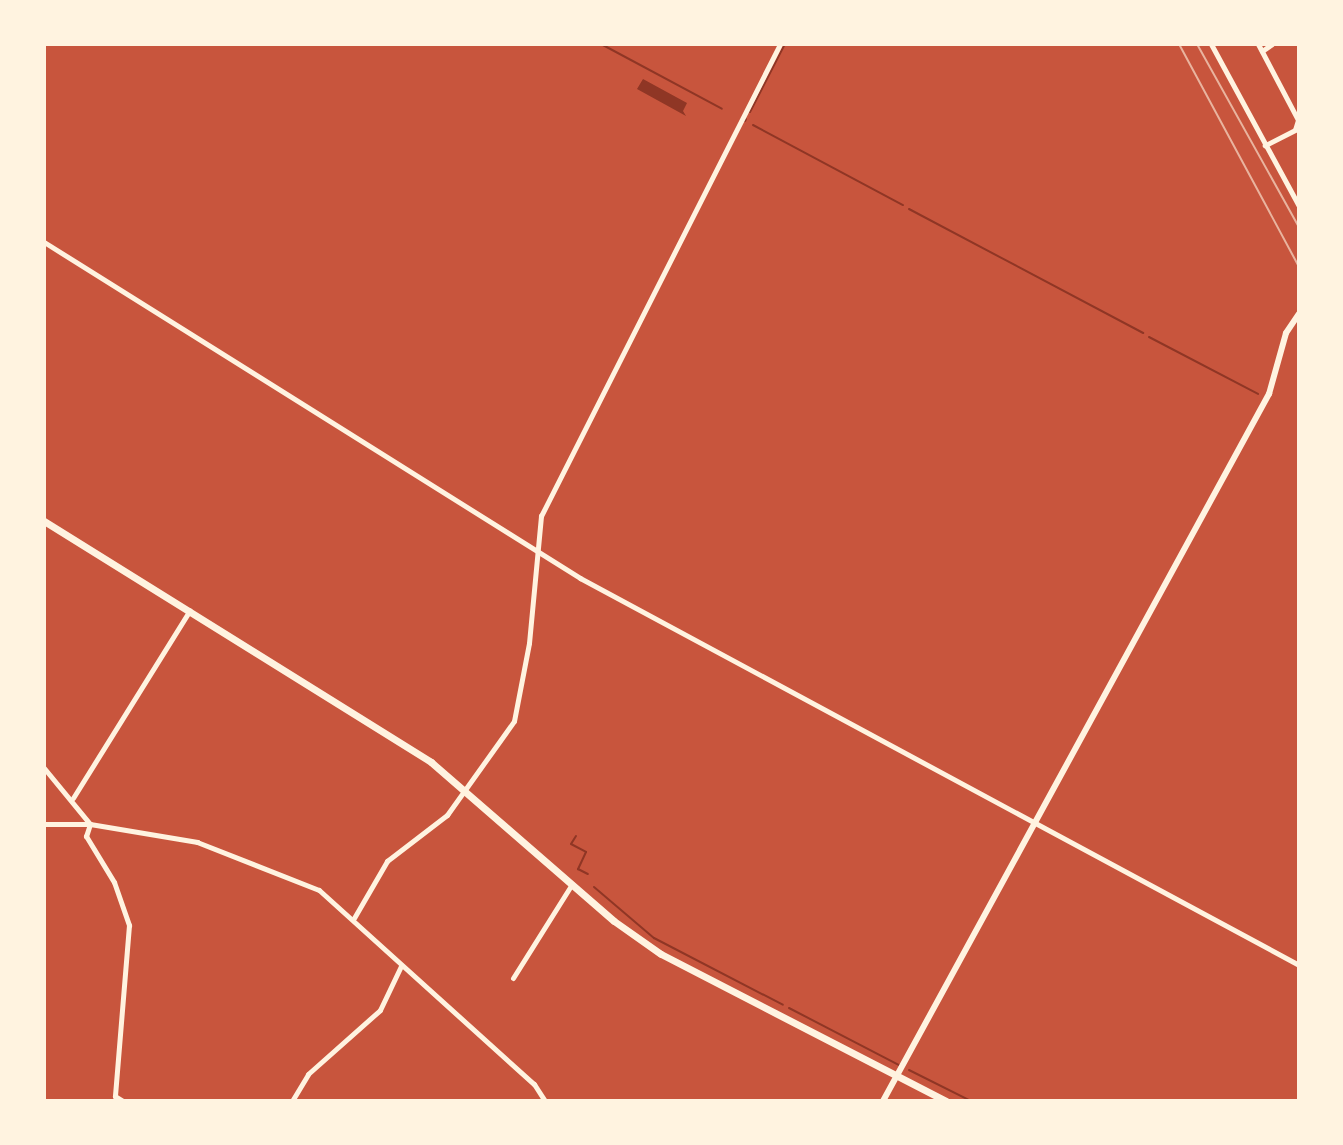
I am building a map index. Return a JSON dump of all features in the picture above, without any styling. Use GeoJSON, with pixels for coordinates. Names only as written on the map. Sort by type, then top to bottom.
{"type":"FeatureCollection","features":[{"type":"Feature","properties":{"kind":"main road"},"geometry":{"type":"LineString","coordinates":[[44,521],[393,736],[465,790],[572,884],[661,954],[946,1101]]}},
{"type":"Feature","properties":{"kind":"street"},"geometry":{"type":"LineString","coordinates":[[354,918],[387,861],[447,815],[514,721],[529,643],[541,516],[780,44]]}},
{"type":"Feature","properties":{"kind":"street"},"geometry":{"type":"LineString","coordinates":[[1211,44],[1299,206]]}},
{"type":"Feature","properties":{"kind":"street"},"geometry":{"type":"LineString","coordinates":[[1258,44],[1298,120],[1295,130],[1265,145]]}},
{"type":"Feature","properties":{"kind":"street"},"geometry":{"type":"LineString","coordinates":[[1262,51],[1272,44]]}},
{"type":"Feature","properties":{"kind":"street"},"geometry":{"type":"LineString","coordinates":[[44,242],[666,625],[1299,965]]}},
{"type":"Feature","properties":{"kind":"street"},"geometry":{"type":"LineString","coordinates":[[883,1101],[1037,824],[1269,394],[1286,333],[1299,314]]}},
{"type":"Feature","properties":{"kind":"street"},"geometry":{"type":"LineString","coordinates":[[73,798],[190,610]]}},
{"type":"Feature","properties":{"kind":"street"},"geometry":{"type":"LineString","coordinates":[[44,768],[73,798],[90,824]]}},
{"type":"Feature","properties":{"kind":"street"},"geometry":{"type":"LineString","coordinates":[[44,824],[90,824],[227,850],[319,890],[354,918],[401,966],[534,1084],[545,1101]]}},
{"type":"Feature","properties":{"kind":"street"},"geometry":{"type":"LineString","coordinates":[[90,824],[86,836],[114,882],[129,925],[114,1098],[123,1101]]}},
{"type":"Feature","properties":{"kind":"street"},"geometry":{"type":"LineString","coordinates":[[513,978],[572,884]]}},
{"type":"Feature","properties":{"kind":"street"},"geometry":{"type":"LineString","coordinates":[[292,1101],[308,1074],[380,1010],[401,966]]}},
{"type":"Feature","properties":{"kind":"shaded area"},"geometry":{"type":"Polygon","coordinates":[[[643,79],[687,103],[683,111],[686,116],[637,89],[643,79]]]}},
{"type":"Feature","properties":{"kind":"waterway"},"geometry":{"type":"LineString","coordinates":[[601,44],[722,109]]}},
{"type":"Feature","properties":{"kind":"waterway"},"geometry":{"type":"LineString","coordinates":[[750,112],[785,44]]}},
{"type":"Feature","properties":{"kind":"waterway"},"geometry":{"type":"LineString","coordinates":[[753,125],[903,205]]}},
{"type":"Feature","properties":{"kind":"waterway"},"geometry":{"type":"LineString","coordinates":[[909,209],[1143,333]]}},
{"type":"Feature","properties":{"kind":"waterway"},"geometry":{"type":"LineString","coordinates":[[1149,337],[1258,394]]}},
{"type":"Feature","properties":{"kind":"waterway"},"geometry":{"type":"LineString","coordinates":[[576,836],[571,844],[586,852],[578,869],[588,874]]}},
{"type":"Feature","properties":{"kind":"waterway"},"geometry":{"type":"LineString","coordinates":[[594,887],[654,938],[783,1005]]}},
{"type":"Feature","properties":{"kind":"waterway"},"geometry":{"type":"LineString","coordinates":[[789,1008],[899,1065]]}},
{"type":"Feature","properties":{"kind":"waterway"},"geometry":{"type":"LineString","coordinates":[[909,1070],[971,1101]]}},
{"type":"Feature","properties":{"kind":"railway"},"geometry":{"type":"LineString","coordinates":[[1179,44],[1299,267]]}},
{"type":"Feature","properties":{"kind":"railway"},"geometry":{"type":"LineString","coordinates":[[1197,44],[1299,227]]}}]}
